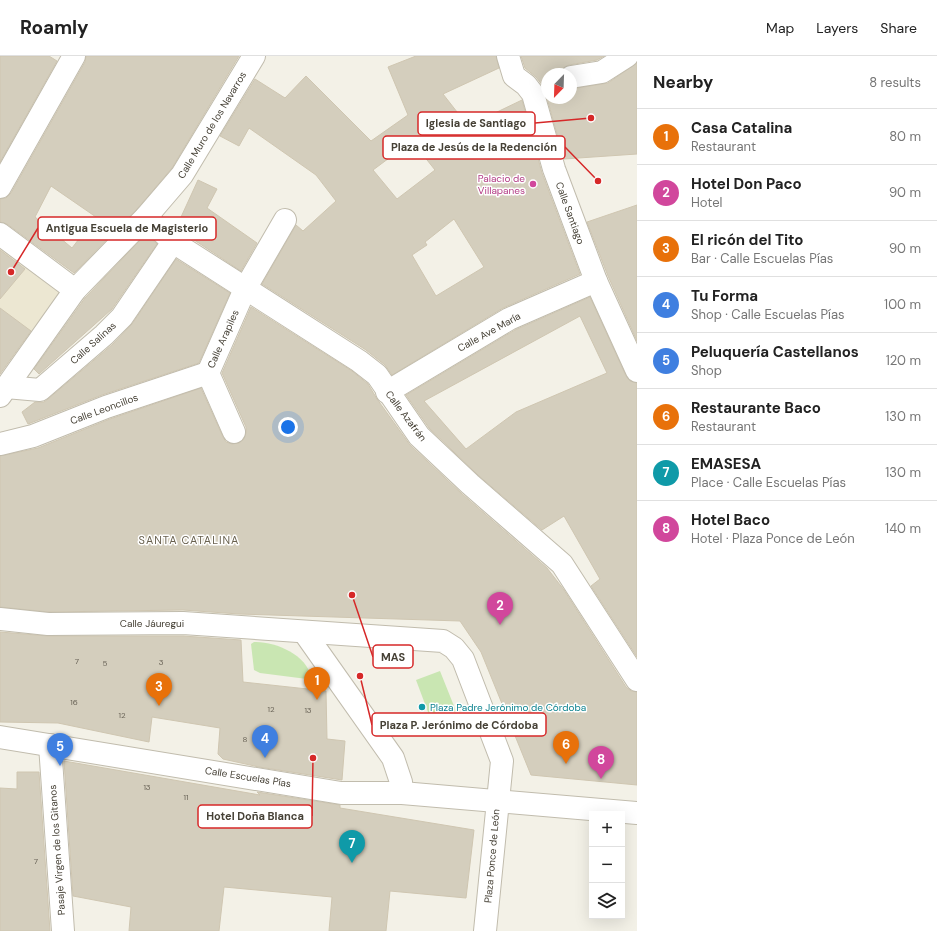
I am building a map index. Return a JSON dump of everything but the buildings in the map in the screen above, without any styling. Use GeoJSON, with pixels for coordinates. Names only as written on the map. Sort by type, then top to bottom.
{"type":"FeatureCollection","features":[{"type":"Feature","properties":{"kind":"street"},"geometry":{"type":"LineString","coordinates":[[0,187],[74,56]]}},
{"type":"Feature","properties":{"kind":"street","name":"Calle Muro de los Navarros"},"geometry":{"type":"LineString","coordinates":[[3,392],[76,290],[146,217],[182,175],[254,56]]}},
{"type":"Feature","properties":{"kind":"street","name":"Calle Santiago"},"geometry":{"type":"LineString","coordinates":[[508,56],[514,76],[537,83],[533,94],[554,169],[596,280],[637,369]]}},
{"type":"Feature","properties":{"kind":"street"},"geometry":{"type":"LineString","coordinates":[[577,76],[602,72],[625,57]]}},
{"type":"Feature","properties":{"kind":"street","name":"Calle Azafrán"},"geometry":{"type":"LineString","coordinates":[[146,217],[173,242],[359,362],[377,376],[420,436],[470,484],[562,564],[637,680]]}},
{"type":"Feature","properties":{"kind":"street","name":"Calle Arapiles"},"geometry":{"type":"LineString","coordinates":[[234,432],[208,373],[245,289],[285,220]]}},
{"type":"Feature","properties":{"kind":"street"},"geometry":{"type":"LineString","coordinates":[[0,234],[76,290]]}},
{"type":"Feature","properties":{"kind":"street","name":"Calle Salinas"},"geometry":{"type":"LineString","coordinates":[[3,392],[40,390],[104,336],[122,317],[173,242]]}},
{"type":"Feature","properties":{"kind":"street","name":"Calle Ave María"},"geometry":{"type":"LineString","coordinates":[[387,392],[509,320],[596,280]]}},
{"type":"Feature","properties":{"kind":"street","name":"Calle Leoncillos"},"geometry":{"type":"LineString","coordinates":[[0,444],[33,436],[106,407],[208,373]]}},
{"type":"Feature","properties":{"kind":"street","name":"Calle Jáuregui"},"geometry":{"type":"LineString","coordinates":[[0,620],[48,624],[183,623],[251,626],[304,632]]}},
{"type":"Feature","properties":{"kind":"street"},"geometry":{"type":"LineString","coordinates":[[304,632],[393,758],[401,782],[402,793]]}},
{"type":"Feature","properties":{"kind":"street"},"geometry":{"type":"LineString","coordinates":[[304,632],[443,640],[454,648],[463,659],[502,761],[497,802]]}},
{"type":"Feature","properties":{"kind":"street","name":"Calle Escuelas Pías"},"geometry":{"type":"LineString","coordinates":[[0,737],[341,793],[402,793],[497,802]]}},
{"type":"Feature","properties":{"kind":"street","name":"Pasaje Virgen de los Gitanos"},"geometry":{"type":"LineString","coordinates":[[50,745],[63,931]]}},
{"type":"Feature","properties":{"kind":"street","name":"Plaza Ponce de León"},"geometry":{"type":"LineString","coordinates":[[485,931],[497,802],[637,813]]}},
{"type":"Feature","properties":{"kind":"shaded area"},"geometry":{"type":"Polygon","coordinates":[[[0,245],[62,291],[32,332],[0,308],[0,245]]]}},
{"type":"Feature","properties":{"kind":"green space"},"geometry":{"type":"Polygon","coordinates":[[[254,642],[271,644],[289,651],[303,662],[311,677],[307,679],[260,673],[254,670],[251,644],[254,642]]]}},
{"type":"Feature","properties":{"kind":"green space"},"geometry":{"type":"Polygon","coordinates":[[[440,671],[456,711],[431,720],[416,680],[440,671]]]}},
{"type":"Feature","properties":{"kind":"place","name":"Iglesia de Santiago"},"geometry":{"type":"Point","coordinates":[591,118]}},
{"type":"Feature","properties":{"kind":"place","name":"Plaza de Jesús de la Redención"},"geometry":{"type":"Point","coordinates":[598,181]}},
{"type":"Feature","properties":{"kind":"place","name":"Palacio de Villapanes"},"geometry":{"type":"Point","coordinates":[533,184]}},
{"type":"Feature","properties":{"kind":"place","name":"Antigua Escuela de Magisterio"},"geometry":{"type":"Point","coordinates":[11,272]}},
{"type":"Feature","properties":{"kind":"place","name":"MAS"},"geometry":{"type":"Point","coordinates":[352,595]}},
{"type":"Feature","properties":{"kind":"place","name":"Hotel Don Paco"},"geometry":{"type":"Point","coordinates":[500,625]}},
{"type":"Feature","properties":{"kind":"place","name":"Plaza P. Jerónimo de Córdoba"},"geometry":{"type":"Point","coordinates":[360,676]}},
{"type":"Feature","properties":{"kind":"place","name":"Casa Catalina"},"geometry":{"type":"Point","coordinates":[317,700]}},
{"type":"Feature","properties":{"kind":"place","name":"El ricón del Tito"},"geometry":{"type":"Point","coordinates":[159,706]}},
{"type":"Feature","properties":{"kind":"place","name":"Plaza Padre Jerónimo de Córdoba"},"geometry":{"type":"Point","coordinates":[422,707]}},
{"type":"Feature","properties":{"kind":"place","name":"Tu Forma"},"geometry":{"type":"Point","coordinates":[265,758]}},
{"type":"Feature","properties":{"kind":"place","name":"Hotel Doña Blanca"},"geometry":{"type":"Point","coordinates":[313,758]}},
{"type":"Feature","properties":{"kind":"place","name":"Restaurante Baco"},"geometry":{"type":"Point","coordinates":[566,764]}},
{"type":"Feature","properties":{"kind":"place","name":"Peluquería Castellanos"},"geometry":{"type":"Point","coordinates":[60,766]}},
{"type":"Feature","properties":{"kind":"place","name":"Hotel Baco"},"geometry":{"type":"Point","coordinates":[601,779]}},
{"type":"Feature","properties":{"kind":"place","name":"EMASESA"},"geometry":{"type":"Point","coordinates":[352,863]}},
{"type":"Feature","properties":{"kind":"district","name":"SANTA CATALINA"},"geometry":{"type":"Point","coordinates":[189,540]}}]}
